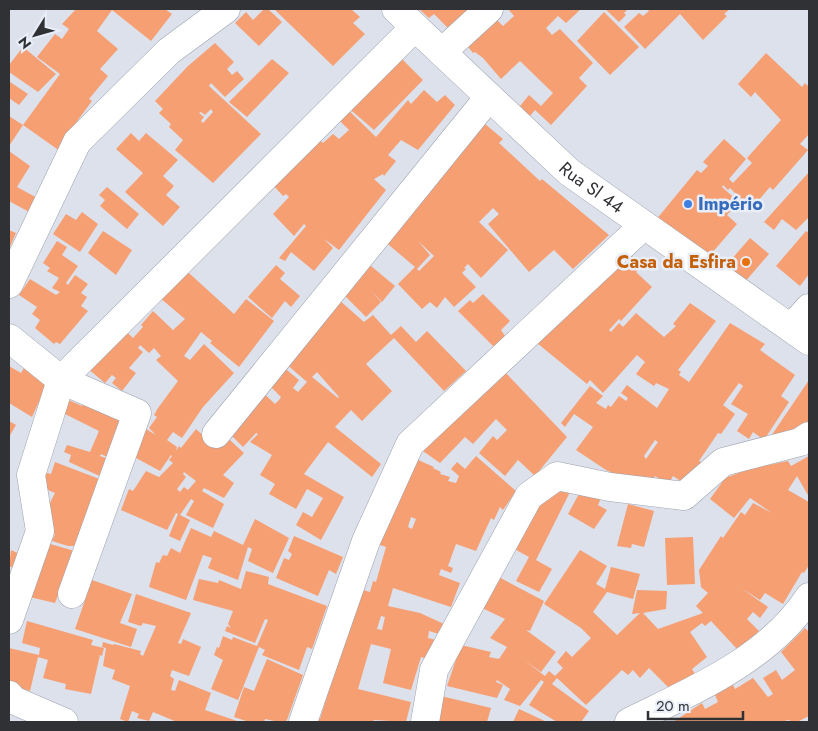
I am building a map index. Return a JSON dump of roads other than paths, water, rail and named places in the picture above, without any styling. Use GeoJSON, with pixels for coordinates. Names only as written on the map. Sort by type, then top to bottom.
{"type":"FeatureCollection","features":[{"type":"Feature","properties":{"kind":"street"},"geometry":{"type":"LineString","coordinates":[[9,284],[76,142],[169,51],[226,9]]}},
{"type":"Feature","properties":{"kind":"street"},"geometry":{"type":"LineString","coordinates":[[442,52],[489,9]]}},
{"type":"Feature","properties":{"kind":"street"},"geometry":{"type":"LineString","coordinates":[[9,620],[40,531],[31,475],[61,380],[402,14]]}},
{"type":"Feature","properties":{"kind":"street","name":"Rua Sl 44"},"geometry":{"type":"LineString","coordinates":[[402,14],[569,172],[644,224],[804,326]]}},
{"type":"Feature","properties":{"kind":"street"},"geometry":{"type":"LineString","coordinates":[[216,434],[489,97]]}},
{"type":"Feature","properties":{"kind":"street"},"geometry":{"type":"LineString","coordinates":[[302,722],[366,541],[410,444],[644,224]]}},
{"type":"Feature","properties":{"kind":"street"},"geometry":{"type":"LineString","coordinates":[[9,338],[61,380],[137,414],[72,594]]}},
{"type":"Feature","properties":{"kind":"street"},"geometry":{"type":"LineString","coordinates":[[425,722],[434,670],[529,496],[557,476],[610,487],[684,496],[723,462],[800,442],[809,436]]}},
{"type":"Feature","properties":{"kind":"street"},"geometry":{"type":"LineString","coordinates":[[629,722],[737,667],[795,618],[809,597]]}},
{"type":"Feature","properties":{"kind":"street"},"geometry":{"type":"LineString","coordinates":[[10,706],[64,722]]}},
{"type":"Feature","properties":{"kind":"place","name":"Império"},"geometry":{"type":"Point","coordinates":[688,204]}},
{"type":"Feature","properties":{"kind":"place","name":"Casa da Esfira"},"geometry":{"type":"Point","coordinates":[746,262]}}]}
